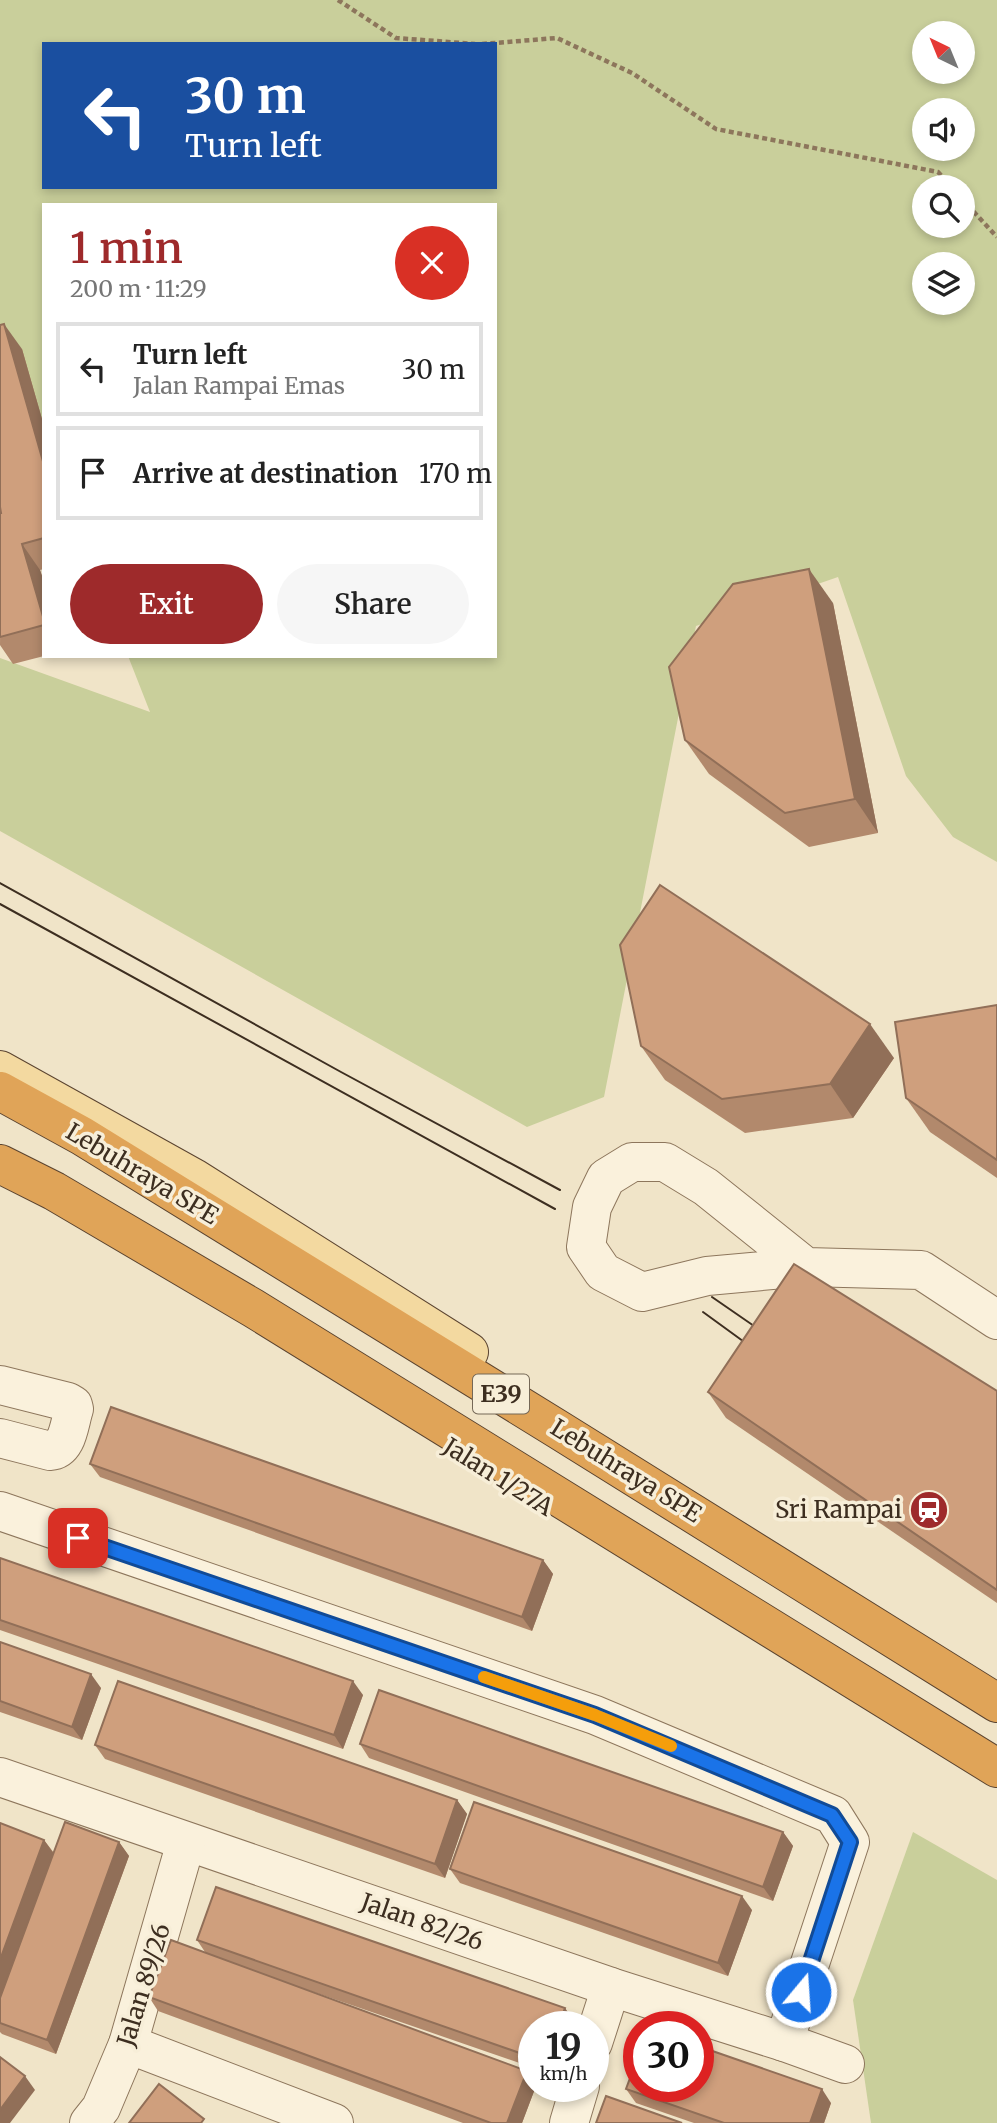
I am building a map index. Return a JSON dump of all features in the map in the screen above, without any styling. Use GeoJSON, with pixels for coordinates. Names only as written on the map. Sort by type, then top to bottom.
{"type":"FeatureCollection","features":[{"type":"Feature","properties":{"kind":"highway","name":"Lebuhraya SPE"},"geometry":{"type":"LineString","coordinates":[[0,1091],[93,1143],[997,1703]]}},
{"type":"Feature","properties":{"kind":"highway","name":"E39"},"geometry":{"type":"LineString","coordinates":[[0,1164],[54,1191],[253,1308],[997,1768]]}},
{"type":"Feature","properties":{"kind":"main road"},"geometry":{"type":"LineString","coordinates":[[0,1070],[194,1178],[997,1688]]}},
{"type":"Feature","properties":{"kind":"main road","name":"Jalan 1/27A"},"geometry":{"type":"LineString","coordinates":[[0,1164],[997,1788]]}},
{"type":"Feature","properties":{"kind":"street"},"geometry":{"type":"LineString","coordinates":[[807,1267],[706,1187],[665,1162],[632,1162],[606,1178],[592,1207],[586,1247],[603,1272],[642,1292],[707,1276],[807,1267],[921,1270],[997,1320]]}},
{"type":"Feature","properties":{"kind":"street"},"geometry":{"type":"LineString","coordinates":[[0,1385],[68,1402],[74,1409],[63,1446],[57,1451],[0,1438]]}},
{"type":"Feature","properties":{"kind":"street"},"geometry":{"type":"LineString","coordinates":[[0,1511],[595,1715],[832,1815],[850,1842],[784,2042]]}},
{"type":"Feature","properties":{"kind":"street","name":"Jalan 82/26"},"geometry":{"type":"LineString","coordinates":[[0,1777],[611,1987],[845,2064]]}},
{"type":"Feature","properties":{"kind":"street","name":"Jalan 89/26"},"geometry":{"type":"LineString","coordinates":[[89,2123],[101,2108],[128,2044],[186,1842]]}},
{"type":"Feature","properties":{"kind":"street"},"geometry":{"type":"LineString","coordinates":[[603,2011],[611,1987]]}},
{"type":"Feature","properties":{"kind":"street"},"geometry":{"type":"LineString","coordinates":[[128,2044],[334,2123]]}},
{"type":"Feature","properties":{"kind":"street"},"geometry":{"type":"LineString","coordinates":[[569,2123],[575,2102]]}},
{"type":"Feature","properties":{"kind":"path"},"geometry":{"type":"LineString","coordinates":[[338,0],[396,38],[449,42]]}},
{"type":"Feature","properties":{"kind":"path"},"geometry":{"type":"LineString","coordinates":[[497,43],[557,38],[632,73],[716,129],[938,172],[941,175]]}},
{"type":"Feature","properties":{"kind":"path"},"geometry":{"type":"LineString","coordinates":[[975,213],[997,237]]}},
{"type":"Feature","properties":{"kind":"green space"},"geometry":{"type":"Polygon","coordinates":[[[0,0],[997,0],[997,862],[953,837],[906,776],[838,577],[696,626],[604,1097],[527,1127],[0,831],[0,658],[150,712],[129,658],[497,658],[497,203],[42,203],[42,451],[0,352],[0,0]]]}},
{"type":"Feature","properties":{"kind":"green space"},"geometry":{"type":"Polygon","coordinates":[[[913,1832],[997,1880],[997,2123],[871,2123],[853,2000],[913,1832]]]}},
{"type":"Feature","properties":{"kind":"building"},"geometry":{"type":"Polygon","coordinates":[[[4,324],[42,458],[42,539],[22,544],[42,613],[42,626],[0,637],[1,513],[0,325],[4,324]]]}},
{"type":"Feature","properties":{"kind":"building"},"geometry":{"type":"Polygon","coordinates":[[[809,569],[855,799],[785,813],[685,740],[669,667],[733,584],[809,569]]]}},
{"type":"Feature","properties":{"kind":"building"},"geometry":{"type":"Polygon","coordinates":[[[660,885],[870,1024],[830,1084],[722,1099],[641,1046],[620,945],[660,885]]]}},
{"type":"Feature","properties":{"kind":"building"},"geometry":{"type":"Polygon","coordinates":[[[997,1005],[997,1160],[906,1098],[895,1022],[997,1005]]]}},
{"type":"Feature","properties":{"kind":"building","name":"Sri Rampai"},"geometry":{"type":"Polygon","coordinates":[[[794,1264],[997,1391],[997,1590],[708,1392],[794,1264]]]}},
{"type":"Feature","properties":{"kind":"building"},"geometry":{"type":"Polygon","coordinates":[[[111,1407],[543,1560],[522,1617],[90,1464],[111,1407]]]}},
{"type":"Feature","properties":{"kind":"building"},"geometry":{"type":"Polygon","coordinates":[[[0,1558],[353,1681],[334,1735],[0,1620],[0,1558]]]}},
{"type":"Feature","properties":{"kind":"building"},"geometry":{"type":"Polygon","coordinates":[[[0,1642],[91,1674],[72,1727],[0,1701],[0,1642]]]}},
{"type":"Feature","properties":{"kind":"building"},"geometry":{"type":"Polygon","coordinates":[[[118,1681],[457,1800],[435,1864],[95,1745],[118,1681]]]}},
{"type":"Feature","properties":{"kind":"building"},"geometry":{"type":"Polygon","coordinates":[[[379,1690],[783,1832],[763,1887],[360,1744],[379,1690]]]}},
{"type":"Feature","properties":{"kind":"building"},"geometry":{"type":"Polygon","coordinates":[[[474,1802],[742,1896],[718,1963],[450,1869],[474,1802]]]}},
{"type":"Feature","properties":{"kind":"building"},"geometry":{"type":"Polygon","coordinates":[[[65,1822],[119,1842],[47,2040],[0,2023],[0,1998],[65,1822]]]}},
{"type":"Feature","properties":{"kind":"building"},"geometry":{"type":"Polygon","coordinates":[[[0,1823],[44,1840],[0,1960],[0,1823]]]}},
{"type":"Feature","properties":{"kind":"building"},"geometry":{"type":"Polygon","coordinates":[[[216,1887],[565,2008],[564,2011],[518,2011],[518,2052],[197,1940],[216,1887]]]}},
{"type":"Feature","properties":{"kind":"building"},"geometry":{"type":"Polygon","coordinates":[[[171,1940],[518,2068],[518,2094],[507,2123],[491,2123],[149,1997],[171,1940]]]}},
{"type":"Feature","properties":{"kind":"building"},"geometry":{"type":"Polygon","coordinates":[[[714,2052],[822,2089],[810,2123],[724,2123],[663,2102],[714,2102],[714,2052]]]}},
{"type":"Feature","properties":{"kind":"building"},"geometry":{"type":"Polygon","coordinates":[[[0,2057],[25,2076],[0,2110],[0,2057]]]}},
{"type":"Feature","properties":{"kind":"building"},"geometry":{"type":"Polygon","coordinates":[[[159,2084],[204,2119],[201,2123],[129,2123],[159,2084]]]}},
{"type":"Feature","properties":{"kind":"building"},"geometry":{"type":"Polygon","coordinates":[[[609,2097],[682,2123],[596,2123],[604,2102],[609,2102],[609,2097]]]}},
{"type":"Feature","properties":{"kind":"tram line"},"geometry":{"type":"LineString","coordinates":[[0,883],[560,1190]]}},
{"type":"Feature","properties":{"kind":"tram line"},"geometry":{"type":"LineString","coordinates":[[0,904],[555,1209]]}},
{"type":"Feature","properties":{"kind":"tram line"},"geometry":{"type":"LineString","coordinates":[[712,1297],[770,1337]]}},
{"type":"Feature","properties":{"kind":"tram line"},"geometry":{"type":"LineString","coordinates":[[703,1312],[758,1352]]}},
{"type":"Feature","properties":{"kind":"slow traffic"},"geometry":{"type":"LineString","coordinates":[[484,1677],[595,1715],[671,1746]]}},
{"type":"Feature","properties":{"kind":"place","name":"Sri Rampai"},"geometry":{"type":"Point","coordinates":[929,1510]}},
{"type":"Feature","properties":{"kind":"route"},"geometry":{"type":"LineString","coordinates":[[78,1538],[595,1715],[832,1815],[850,1842],[801,1992]]}}]}
